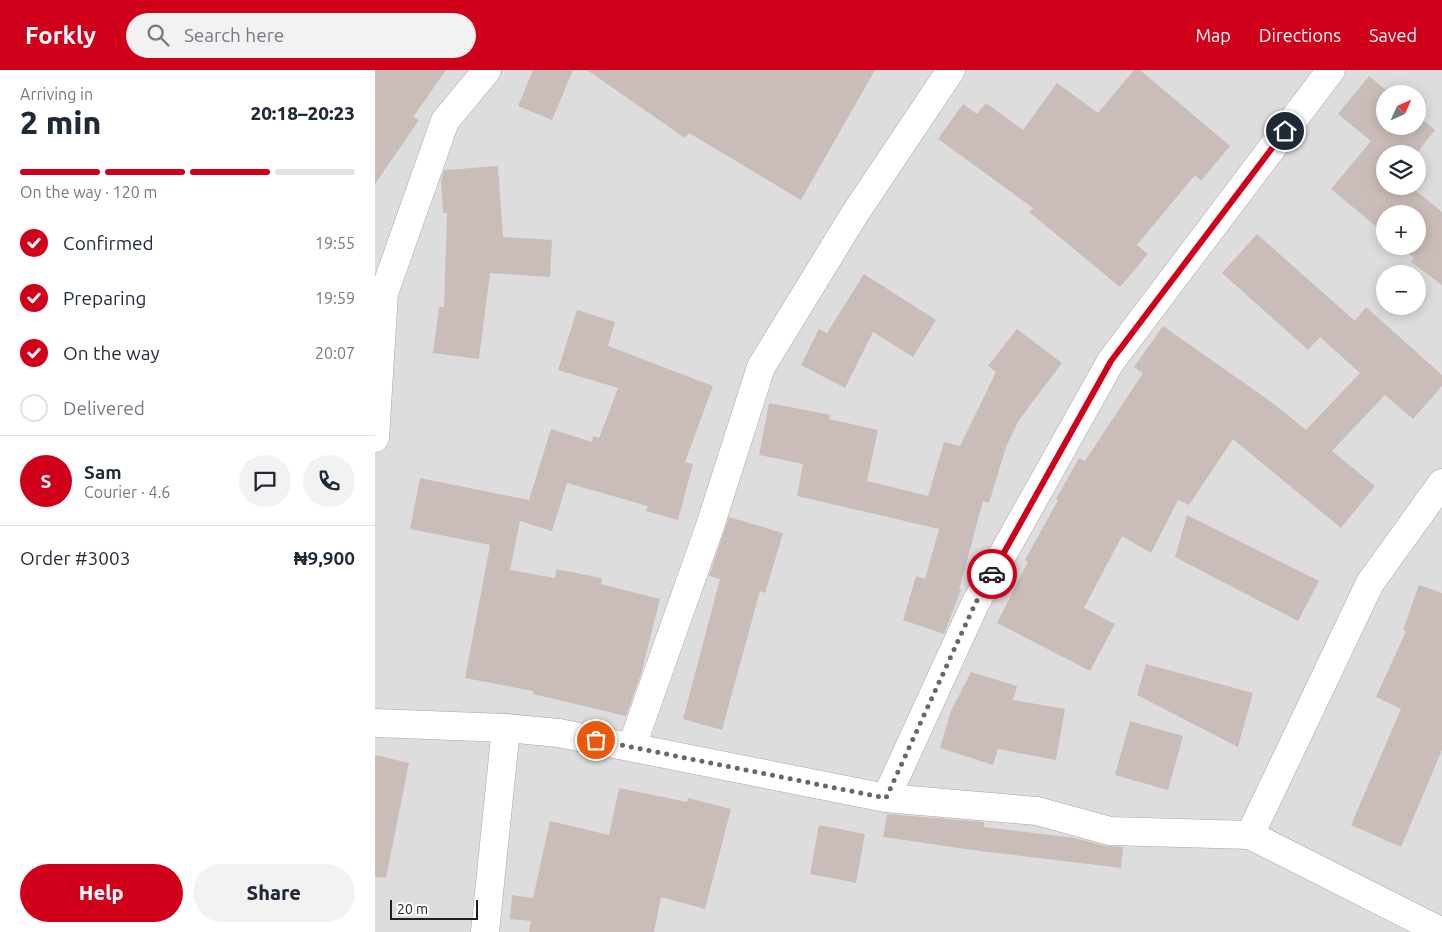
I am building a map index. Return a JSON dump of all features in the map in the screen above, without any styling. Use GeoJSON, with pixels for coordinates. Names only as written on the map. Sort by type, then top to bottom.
{"type":"FeatureCollection","features":[{"type":"Feature","properties":{"kind":"street"},"geometry":{"type":"LineString","coordinates":[[375,438],[384,267],[445,121],[487,70]]}},
{"type":"Feature","properties":{"kind":"street"},"geometry":{"type":"LineString","coordinates":[[632,746],[710,526],[761,367],[854,215],[951,70]]}},
{"type":"Feature","properties":{"kind":"street"},"geometry":{"type":"LineString","coordinates":[[886,798],[975,604],[1111,361],[1331,70]]}},
{"type":"Feature","properties":{"kind":"street"},"geometry":{"type":"LineString","coordinates":[[1250,835],[1369,583],[1442,483]]}},
{"type":"Feature","properties":{"kind":"street"},"geometry":{"type":"LineString","coordinates":[[375,723],[506,728],[559,733],[886,798],[1037,811],[1110,831],[1250,835],[1442,932]]}},
{"type":"Feature","properties":{"kind":"street"},"geometry":{"type":"LineString","coordinates":[[485,932],[506,728]]}},
{"type":"Feature","properties":{"kind":"shaded area"},"geometry":{"type":"Polygon","coordinates":[[[375,70],[1442,70],[1442,932],[375,932],[375,70]]]}},
{"type":"Feature","properties":{"kind":"building"},"geometry":{"type":"Polygon","coordinates":[[[375,70],[446,70],[413,117],[419,120],[375,184],[375,70]]]}},
{"type":"Feature","properties":{"kind":"building"},"geometry":{"type":"Polygon","coordinates":[[[533,70],[573,70],[552,120],[518,106],[533,70]]]}},
{"type":"Feature","properties":{"kind":"building"},"geometry":{"type":"Polygon","coordinates":[[[587,70],[875,70],[801,200],[689,133],[685,138],[587,70]]]}},
{"type":"Feature","properties":{"kind":"building"},"geometry":{"type":"Polygon","coordinates":[[[1134,70],[1140,70],[1230,146],[1201,181],[1195,175],[1137,245],[1148,254],[1120,287],[1029,212],[1033,208],[938,139],[963,104],[977,114],[986,103],[1023,130],[1057,83],[1098,113],[1134,70]]]}},
{"type":"Feature","properties":{"kind":"building"},"geometry":{"type":"Polygon","coordinates":[[[1369,76],[1380,85],[1376,85],[1376,135],[1426,135],[1426,122],[1435,130],[1423,145],[1376,145],[1376,195],[1421,195],[1442,212],[1442,285],[1426,273],[1426,265],[1415,265],[1411,262],[1414,258],[1410,255],[1426,255],[1426,205],[1376,205],[1376,226],[1331,189],[1371,141],[1338,114],[1369,76]]]}},
{"type":"Feature","properties":{"kind":"building"},"geometry":{"type":"Polygon","coordinates":[[[498,166],[503,237],[552,240],[550,277],[490,273],[479,359],[433,353],[439,307],[444,307],[447,213],[443,213],[441,180],[444,170],[498,166]]]}},
{"type":"Feature","properties":{"kind":"building"},"geometry":{"type":"Polygon","coordinates":[[[1257,234],[1355,321],[1366,307],[1442,375],[1442,386],[1413,419],[1385,395],[1332,451],[1375,486],[1341,528],[1233,439],[1189,505],[1178,500],[1151,553],[1122,536],[1084,608],[1115,624],[1090,671],[997,623],[1028,562],[1025,560],[1058,500],[1056,499],[1079,458],[1085,461],[1143,373],[1134,367],[1163,326],[1274,404],[1306,430],[1360,373],[1320,337],[1308,350],[1222,273],[1257,234]]]}},
{"type":"Feature","properties":{"kind":"building"},"geometry":{"type":"Polygon","coordinates":[[[864,274],[936,320],[913,357],[873,332],[845,388],[801,365],[819,329],[827,333],[864,274]]]}},
{"type":"Feature","properties":{"kind":"building"},"geometry":{"type":"Polygon","coordinates":[[[577,310],[615,322],[608,346],[713,386],[685,462],[693,464],[678,520],[646,511],[648,506],[567,483],[552,531],[520,521],[510,570],[555,578],[556,569],[602,578],[601,584],[660,599],[641,674],[626,716],[533,694],[533,691],[465,678],[490,545],[410,529],[420,478],[529,500],[551,429],[592,442],[593,436],[599,438],[618,388],[558,370],[577,310]]]}},
{"type":"Feature","properties":{"kind":"building"},"geometry":{"type":"Polygon","coordinates":[[[1017,329],[1062,363],[1019,420],[1006,447],[989,503],[983,501],[959,590],[961,590],[944,634],[903,620],[916,576],[925,579],[939,529],[797,496],[803,464],[759,455],[769,403],[831,415],[829,419],[878,430],[867,481],[928,496],[944,442],[960,446],[996,372],[988,366],[1017,329]]]}},
{"type":"Feature","properties":{"kind":"building"},"geometry":{"type":"Polygon","coordinates":[[[1187,515],[1319,581],[1298,621],[1175,557],[1187,515]]]}},
{"type":"Feature","properties":{"kind":"building"},"geometry":{"type":"Polygon","coordinates":[[[729,517],[783,533],[765,593],[760,591],[722,730],[683,719],[720,579],[709,576],[729,517]]]}},
{"type":"Feature","properties":{"kind":"building"},"geometry":{"type":"Polygon","coordinates":[[[1419,585],[1442,593],[1442,750],[1401,847],[1351,825],[1401,709],[1376,697],[1406,631],[1403,630],[1419,585]]]}},
{"type":"Feature","properties":{"kind":"building"},"geometry":{"type":"Polygon","coordinates":[[[1146,664],[1253,693],[1238,747],[1137,695],[1146,664]]]}},
{"type":"Feature","properties":{"kind":"building"},"geometry":{"type":"Polygon","coordinates":[[[971,672],[1017,686],[1013,700],[1065,709],[1056,760],[998,749],[993,765],[940,748],[951,711],[971,672]]]}},
{"type":"Feature","properties":{"kind":"building"},"geometry":{"type":"Polygon","coordinates":[[[1130,721],[1183,736],[1168,790],[1115,775],[1130,721]]]}},
{"type":"Feature","properties":{"kind":"building"},"geometry":{"type":"Polygon","coordinates":[[[375,755],[409,763],[386,878],[375,877],[375,755]]]}},
{"type":"Feature","properties":{"kind":"building"},"geometry":{"type":"Polygon","coordinates":[[[619,788],[687,802],[688,798],[731,809],[705,909],[661,897],[654,932],[529,932],[531,921],[510,919],[512,895],[533,898],[550,821],[609,835],[619,788]]]}},
{"type":"Feature","properties":{"kind":"building"},"geometry":{"type":"Polygon","coordinates":[[[887,814],[984,822],[984,827],[1075,838],[1106,846],[1123,847],[1121,868],[883,837],[887,814]]]}},
{"type":"Feature","properties":{"kind":"building"},"geometry":{"type":"Polygon","coordinates":[[[819,825],[865,834],[856,883],[810,874],[819,825]]]}},
{"type":"Feature","properties":{"kind":"way so far"},"geometry":{"type":"LineString","coordinates":[[596,740],[886,798],[975,604],[992,574]]}},
{"type":"Feature","properties":{"kind":"route"},"geometry":{"type":"LineString","coordinates":[[992,574],[1111,361],[1285,131]]}}]}
